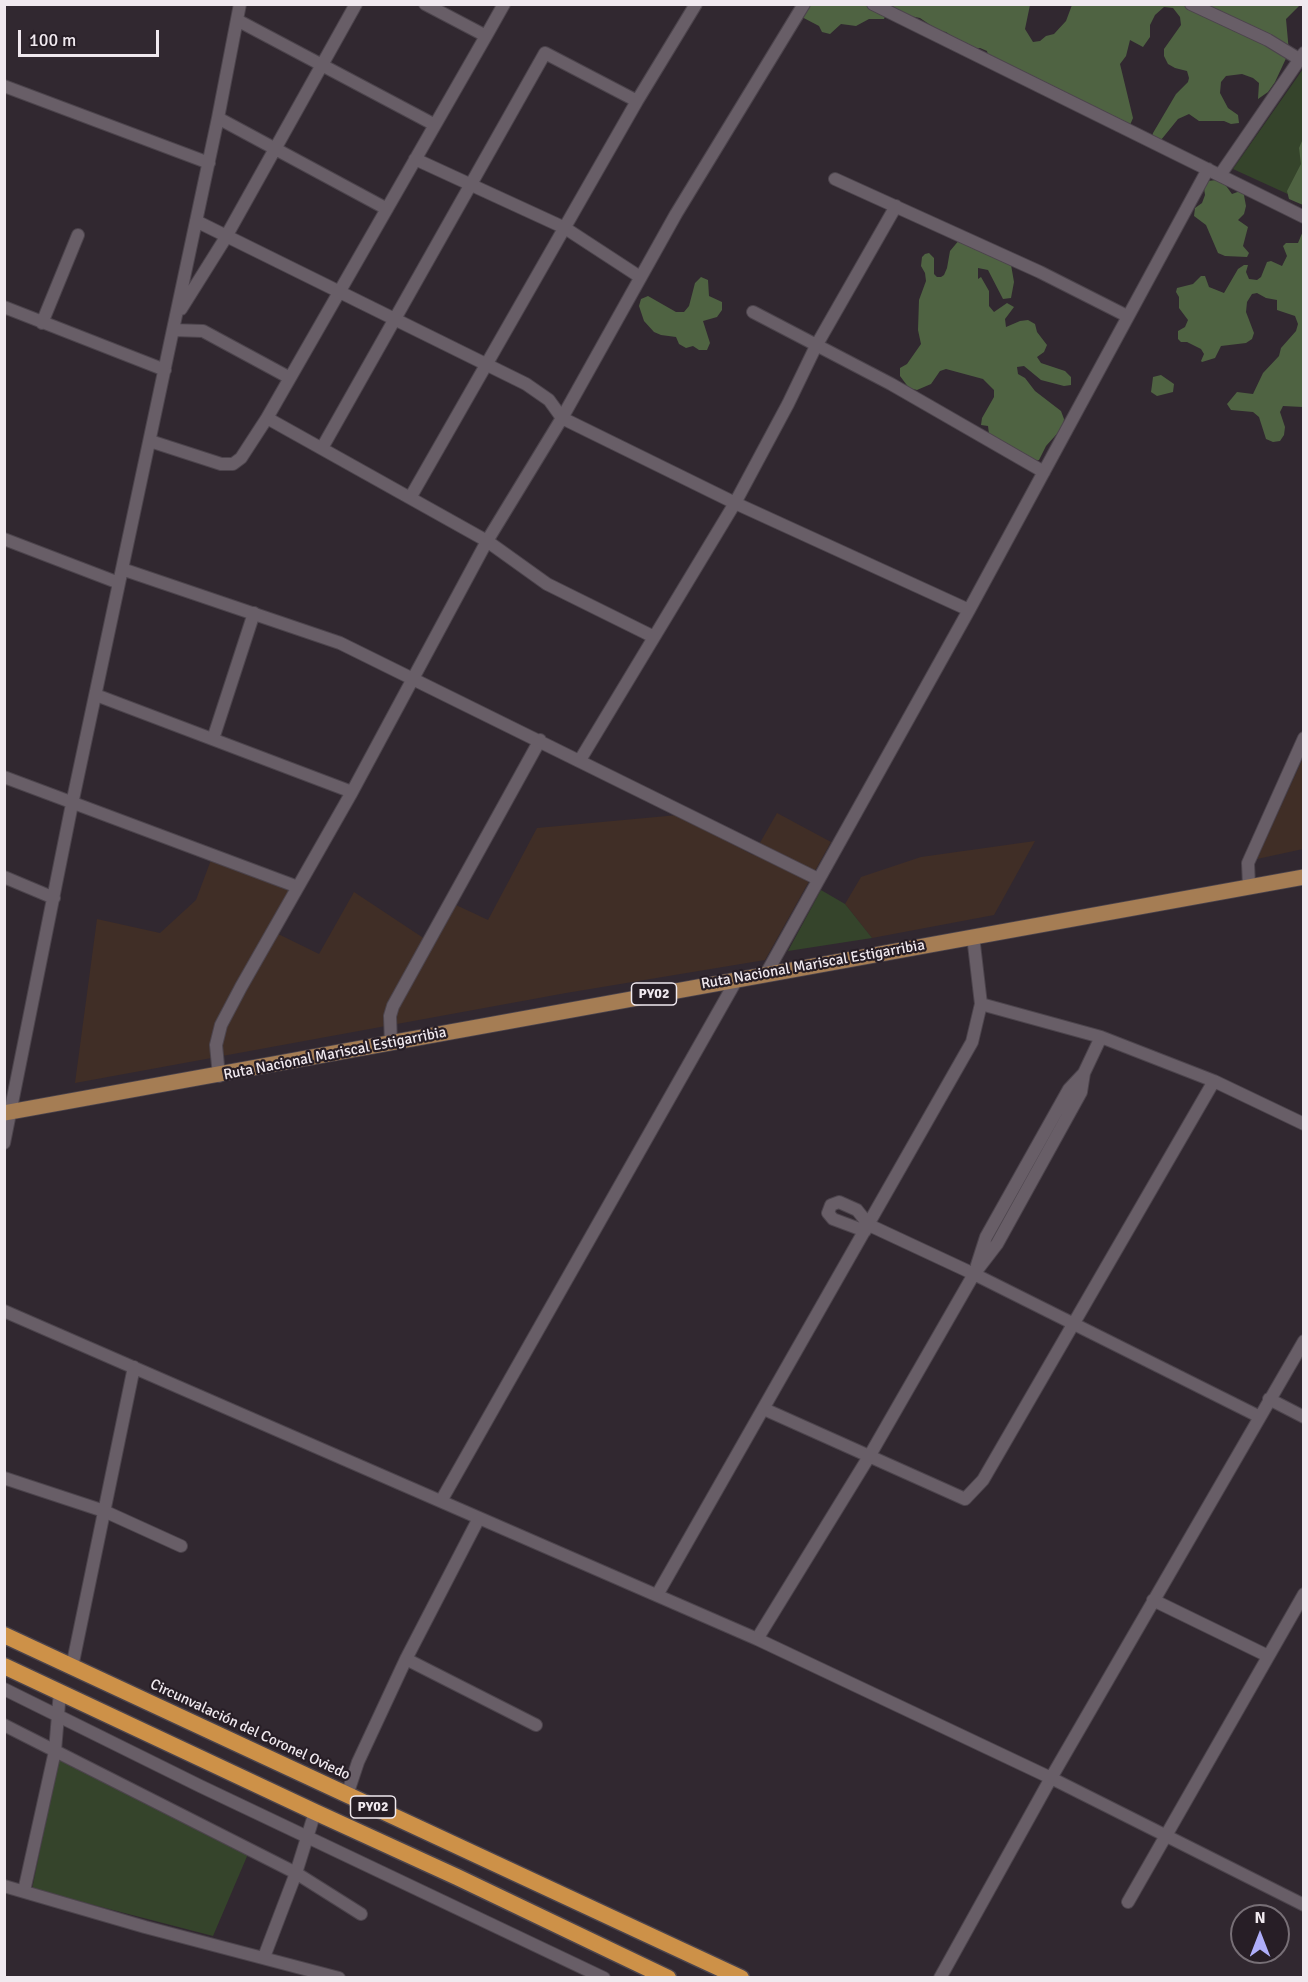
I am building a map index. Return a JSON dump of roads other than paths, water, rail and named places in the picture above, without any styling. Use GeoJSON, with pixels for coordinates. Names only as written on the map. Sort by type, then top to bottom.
{"type":"FeatureCollection","features":[{"type":"Feature","properties":{"kind":"highway","name":"Circunvalación del Coronel Oviedo"},"geometry":{"type":"LineString","coordinates":[[4,1635],[741,1977]]}},
{"type":"Feature","properties":{"kind":"highway","name":"PY02"},"geometry":{"type":"LineString","coordinates":[[4,1666],[668,1977]]}},
{"type":"Feature","properties":{"kind":"main road","name":"Ruta Nacional Mariscal Estigarribia"},"geometry":{"type":"LineString","coordinates":[[7,1113],[1304,877]]}},
{"type":"Feature","properties":{"kind":"street"},"geometry":{"type":"LineString","coordinates":[[4,1143],[7,1113],[209,163],[240,4]]}},
{"type":"Feature","properties":{"kind":"street"},"geometry":{"type":"LineString","coordinates":[[175,324],[228,235],[356,4]]}},
{"type":"Feature","properties":{"kind":"street"},"geometry":{"type":"LineString","coordinates":[[425,4],[486,36]]}},
{"type":"Feature","properties":{"kind":"street"},"geometry":{"type":"LineString","coordinates":[[150,441],[221,464],[233,464],[241,458],[267,418],[504,4]]}},
{"type":"Feature","properties":{"kind":"street"},"geometry":{"type":"LineString","coordinates":[[410,498],[637,101],[696,4]]}},
{"type":"Feature","properties":{"kind":"street"},"geometry":{"type":"LineString","coordinates":[[219,1076],[216,1045],[220,1025],[352,792],[487,541],[561,418],[676,214],[804,4]]}},
{"type":"Feature","properties":{"kind":"street"},"geometry":{"type":"LineString","coordinates":[[873,4],[1304,217]]}},
{"type":"Feature","properties":{"kind":"street"},"geometry":{"type":"LineString","coordinates":[[1191,4],[1301,56],[1220,175]]}},
{"type":"Feature","properties":{"kind":"street"},"geometry":{"type":"LineString","coordinates":[[237,20],[435,125]]}},
{"type":"Feature","properties":{"kind":"street"},"geometry":{"type":"LineString","coordinates":[[322,448],[545,53],[637,101]]}},
{"type":"Feature","properties":{"kind":"street"},"geometry":{"type":"LineString","coordinates":[[4,86],[209,163]]}},
{"type":"Feature","properties":{"kind":"street"},"geometry":{"type":"LineString","coordinates":[[218,118],[387,208]]}},
{"type":"Feature","properties":{"kind":"street"},"geometry":{"type":"LineString","coordinates":[[415,159],[565,228],[640,277]]}},
{"type":"Feature","properties":{"kind":"street"},"geometry":{"type":"LineString","coordinates":[[766,974],[969,610],[1208,169]]}},
{"type":"Feature","properties":{"kind":"street"},"geometry":{"type":"LineString","coordinates":[[835,179],[1040,272],[1127,316]]}},
{"type":"Feature","properties":{"kind":"street"},"geometry":{"type":"LineString","coordinates":[[580,760],[735,502],[788,404],[816,346],[896,206]]}},
{"type":"Feature","properties":{"kind":"street"},"geometry":{"type":"LineString","coordinates":[[196,221],[526,384],[549,400],[561,418],[735,502],[969,610]]}},
{"type":"Feature","properties":{"kind":"street"},"geometry":{"type":"LineString","coordinates":[[42,323],[78,235]]}},
{"type":"Feature","properties":{"kind":"street"},"geometry":{"type":"LineString","coordinates":[[4,307],[165,370]]}},
{"type":"Feature","properties":{"kind":"street"},"geometry":{"type":"LineString","coordinates":[[753,312],[891,384],[1044,472]]}},
{"type":"Feature","properties":{"kind":"street"},"geometry":{"type":"LineString","coordinates":[[175,324],[203,331],[290,378]]}},
{"type":"Feature","properties":{"kind":"street"},"geometry":{"type":"LineString","coordinates":[[267,418],[487,541],[547,584],[654,637]]}},
{"type":"Feature","properties":{"kind":"street"},"geometry":{"type":"LineString","coordinates":[[4,539],[119,583]]}},
{"type":"Feature","properties":{"kind":"street"},"geometry":{"type":"LineString","coordinates":[[122,569],[340,643],[414,677],[818,879]]}},
{"type":"Feature","properties":{"kind":"street"},"geometry":{"type":"LineString","coordinates":[[213,740],[254,614]]}},
{"type":"Feature","properties":{"kind":"street"},"geometry":{"type":"LineString","coordinates":[[96,695],[352,792]]}},
{"type":"Feature","properties":{"kind":"street"},"geometry":{"type":"LineString","coordinates":[[1249,886],[1248,863],[1304,738]]}},
{"type":"Feature","properties":{"kind":"street"},"geometry":{"type":"LineString","coordinates":[[391,1044],[390,1016],[393,1006],[540,740]]}},
{"type":"Feature","properties":{"kind":"street"},"geometry":{"type":"LineString","coordinates":[[4,777],[298,887]]}},
{"type":"Feature","properties":{"kind":"street"},"geometry":{"type":"LineString","coordinates":[[4,877],[54,898]]}},
{"type":"Feature","properties":{"kind":"street"},"geometry":{"type":"LineString","coordinates":[[657,1595],[972,1042],[981,1004],[973,936]]}},
{"type":"Feature","properties":{"kind":"street"},"geometry":{"type":"LineString","coordinates":[[441,1501],[737,979]]}},
{"type":"Feature","properties":{"kind":"street"},"geometry":{"type":"LineString","coordinates":[[981,1004],[1101,1037],[1214,1081],[1304,1124]]}},
{"type":"Feature","properties":{"kind":"street"},"geometry":{"type":"LineString","coordinates":[[757,1639],[870,1455],[974,1274],[986,1237],[1069,1089],[1084,1073],[1101,1037]]}},
{"type":"Feature","properties":{"kind":"street"},"geometry":{"type":"LineString","coordinates":[[764,1409],[965,1499],[983,1480],[1214,1081]]}},
{"type":"Feature","properties":{"kind":"street"},"geometry":{"type":"LineString","coordinates":[[867,1228],[974,1274],[1260,1417]]}},
{"type":"Feature","properties":{"kind":"street"},"geometry":{"type":"LineString","coordinates":[[4,1311],[757,1639],[1051,1778],[1304,1905]]}},
{"type":"Feature","properties":{"kind":"street"},"geometry":{"type":"LineString","coordinates":[[940,1977],[1051,1778],[1304,1341]]}},
{"type":"Feature","properties":{"kind":"street"},"geometry":{"type":"LineString","coordinates":[[72,1667],[134,1367]]}},
{"type":"Feature","properties":{"kind":"street"},"geometry":{"type":"LineString","coordinates":[[1269,1400],[1304,1416]]}},
{"type":"Feature","properties":{"kind":"street"},"geometry":{"type":"LineString","coordinates":[[4,1478],[104,1511],[181,1546]]}},
{"type":"Feature","properties":{"kind":"street"},"geometry":{"type":"LineString","coordinates":[[347,1795],[358,1762],[406,1659],[479,1518]]}},
{"type":"Feature","properties":{"kind":"street"},"geometry":{"type":"LineString","coordinates":[[1128,1902],[1304,1594]]}},
{"type":"Feature","properties":{"kind":"street"},"geometry":{"type":"LineString","coordinates":[[1153,1600],[1268,1656]]}},
{"type":"Feature","properties":{"kind":"street"},"geometry":{"type":"LineString","coordinates":[[406,1659],[536,1725]]}},
{"type":"Feature","properties":{"kind":"street"},"geometry":{"type":"LineString","coordinates":[[4,1689],[200,1786],[604,1977]]}},
{"type":"Feature","properties":{"kind":"street"},"geometry":{"type":"LineString","coordinates":[[24,1892],[55,1751],[60,1691]]}},
{"type":"Feature","properties":{"kind":"street"},"geometry":{"type":"LineString","coordinates":[[4,1725],[296,1873],[361,1914]]}},
{"type":"Feature","properties":{"kind":"street"},"geometry":{"type":"LineString","coordinates":[[264,1957],[296,1873],[315,1812]]}},
{"type":"Feature","properties":{"kind":"street"},"geometry":{"type":"LineString","coordinates":[[4,1886],[145,1928],[339,1977]]}}]}
